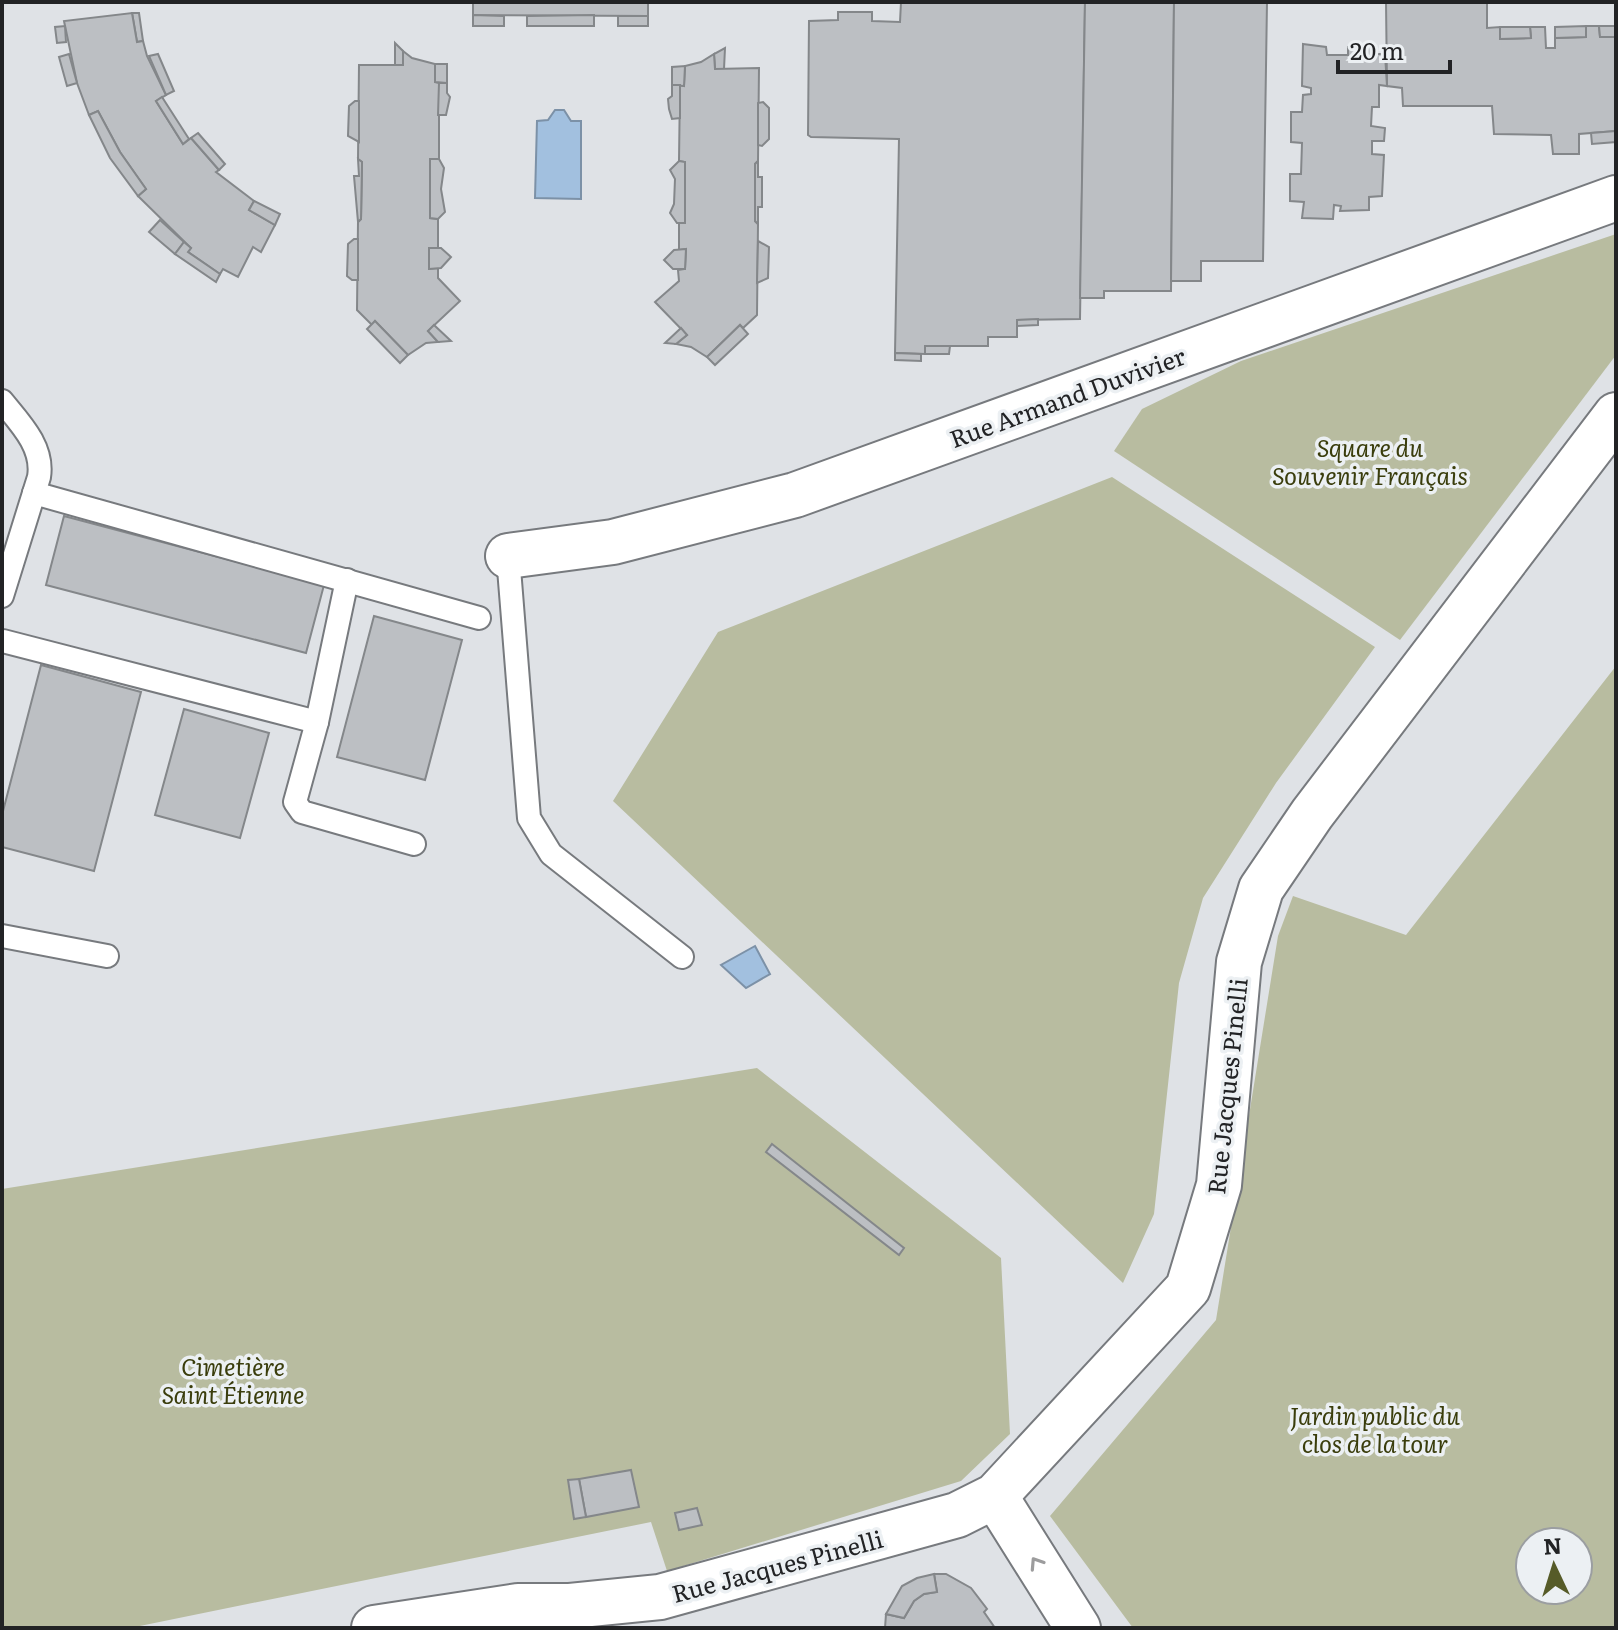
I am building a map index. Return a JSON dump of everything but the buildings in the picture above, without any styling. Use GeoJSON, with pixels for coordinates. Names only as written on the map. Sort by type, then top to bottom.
{"type":"FeatureCollection","features":[{"type":"Feature","properties":{"kind":"street","name":"Rue Armand Duvivier"},"geometry":{"type":"LineString","coordinates":[[508,556],[613,542],[795,495],[1616,198]]}},
{"type":"Feature","properties":{"kind":"street","name":"Rue Jacques Pinelli"},"geometry":{"type":"LineString","coordinates":[[374,1628],[518,1606],[572,1617],[660,1597],[957,1515],[995,1496],[1188,1288],[1219,1185],[1239,962],[1261,889],[1312,814],[1616,415]]}},
{"type":"Feature","properties":{"kind":"street"},"geometry":{"type":"LineString","coordinates":[[995,1496],[1078,1628]]}},
{"type":"Feature","properties":{"kind":"lane"},"geometry":{"type":"LineString","coordinates":[[2,401],[25,429],[41,461],[2,596]]}},
{"type":"Feature","properties":{"kind":"lane"},"geometry":{"type":"LineString","coordinates":[[34,493],[479,618]]}},
{"type":"Feature","properties":{"kind":"lane"},"geometry":{"type":"LineString","coordinates":[[508,556],[529,818],[551,854],[682,957]]}},
{"type":"Feature","properties":{"kind":"lane"},"geometry":{"type":"LineString","coordinates":[[347,580],[317,722],[295,802],[302,812],[414,844]]}},
{"type":"Feature","properties":{"kind":"lane"},"geometry":{"type":"LineString","coordinates":[[2,626],[2,643],[317,722]]}},
{"type":"Feature","properties":{"kind":"lane"},"geometry":{"type":"LineString","coordinates":[[2,936],[107,956]]}},
{"type":"Feature","properties":{"kind":"green space","name":"Square du Souvenir Français"},"geometry":{"type":"Polygon","coordinates":[[[1616,234],[1616,355],[1400,640],[1114,451],[1142,409],[1241,361],[1616,234]]]}},
{"type":"Feature","properties":{"kind":"green space"},"geometry":{"type":"Polygon","coordinates":[[[1112,477],[1375,647],[1276,783],[1203,898],[1179,983],[1154,1214],[1123,1283],[613,801],[718,632],[1112,477]]]}},
{"type":"Feature","properties":{"kind":"green space","name":"Jardin public du clos de la tour"},"geometry":{"type":"Polygon","coordinates":[[[1616,666],[1616,1628],[1133,1628],[1050,1516],[1216,1320],[1278,936],[1293,896],[1406,935],[1616,666]]]}},
{"type":"Feature","properties":{"kind":"green space","name":"Cimetière Saint Étienne"},"geometry":{"type":"Polygon","coordinates":[[[757,1068],[1001,1258],[1010,1434],[961,1481],[667,1571],[651,1522],[130,1628],[2,1628],[2,1189],[757,1068]]]}},
{"type":"Feature","properties":{"kind":"water"},"geometry":{"type":"Polygon","coordinates":[[[555,110],[564,110],[571,121],[581,121],[581,199],[535,198],[537,121],[548,120],[555,110]]]}},
{"type":"Feature","properties":{"kind":"water"},"geometry":{"type":"Polygon","coordinates":[[[755,946],[770,974],[746,988],[721,965],[755,946]]]}}]}
